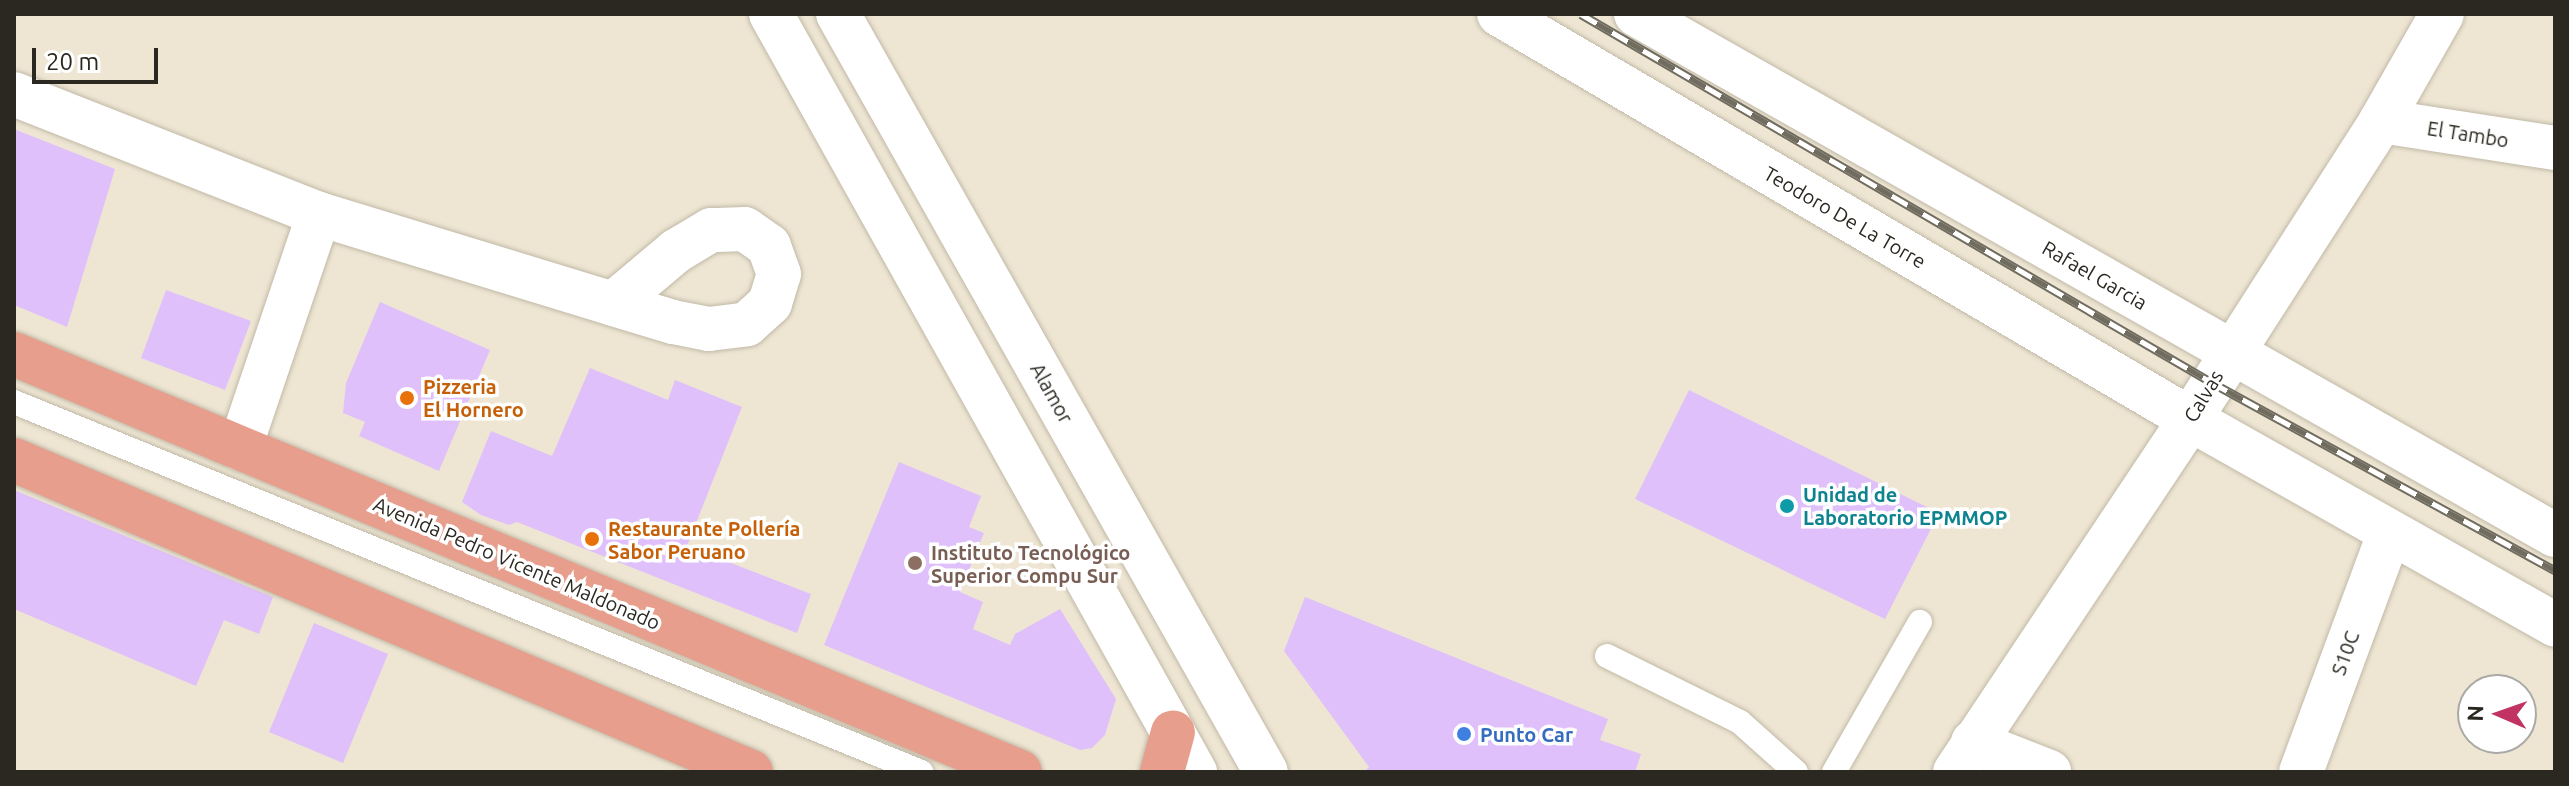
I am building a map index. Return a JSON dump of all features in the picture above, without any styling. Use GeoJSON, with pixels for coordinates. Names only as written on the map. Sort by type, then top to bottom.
{"type":"FeatureCollection","features":[{"type":"Feature","properties":{"kind":"main road","name":"Avenida Pedro Vicente Maldonado"},"geometry":{"type":"LineString","coordinates":[[14,354],[1020,772]]}},
{"type":"Feature","properties":{"kind":"main road"},"geometry":{"type":"LineString","coordinates":[[14,460],[751,772]]}},
{"type":"Feature","properties":{"kind":"street"},"geometry":{"type":"LineString","coordinates":[[771,14],[1168,752],[1195,772]]}},
{"type":"Feature","properties":{"kind":"street","name":"Alamor"},"geometry":{"type":"LineString","coordinates":[[838,14],[1266,772]]}},
{"type":"Feature","properties":{"kind":"street","name":"Teodoro De La Torre"},"geometry":{"type":"LineString","coordinates":[[1499,14],[2190,419]]}},
{"type":"Feature","properties":{"kind":"street","name":"Rafael Garcia"},"geometry":{"type":"LineString","coordinates":[[1636,14],[2555,535]]}},
{"type":"Feature","properties":{"kind":"street","name":"Calvas"},"geometry":{"type":"LineString","coordinates":[[1964,757],[2190,419],[2230,352],[2381,121],[2442,14]]}},
{"type":"Feature","properties":{"kind":"street"},"geometry":{"type":"LineString","coordinates":[[14,94],[319,214],[613,304]]}},
{"type":"Feature","properties":{"kind":"street","name":"El Tambo"},"geometry":{"type":"LineString","coordinates":[[2381,121],[2555,148]]}},
{"type":"Feature","properties":{"kind":"street"},"geometry":{"type":"LineString","coordinates":[[240,448],[319,214]]}},
{"type":"Feature","properties":{"kind":"street"},"geometry":{"type":"LineString","coordinates":[[2190,419],[2555,625]]}},
{"type":"Feature","properties":{"kind":"street","name":"S10C"},"geometry":{"type":"LineString","coordinates":[[2301,772],[2389,534]]}},
{"type":"Feature","properties":{"kind":"street"},"geometry":{"type":"LineString","coordinates":[[1964,757],[2049,772]]}},
{"type":"Feature","properties":{"kind":"lane"},"geometry":{"type":"LineString","coordinates":[[14,402],[921,772]]}},
{"type":"Feature","properties":{"kind":"lane"},"geometry":{"type":"LineString","coordinates":[[1834,772],[1920,622]]}},
{"type":"Feature","properties":{"kind":"lane"},"geometry":{"type":"LineString","coordinates":[[1607,656],[1740,722],[1796,772]]}},
{"type":"Feature","properties":{"kind":"building"},"geometry":{"type":"Polygon","coordinates":[[[14,129],[115,169],[67,327],[14,305],[14,129]]]}},
{"type":"Feature","properties":{"kind":"building"},"geometry":{"type":"Polygon","coordinates":[[[166,290],[251,321],[225,390],[141,358],[166,290]]]}},
{"type":"Feature","properties":{"kind":"building","name":"Pizzeria El Hornero"},"geometry":{"type":"Polygon","coordinates":[[[380,302],[490,350],[439,471],[359,436],[365,422],[343,413],[346,383],[380,302]]]}},
{"type":"Feature","properties":{"kind":"building"},"geometry":{"type":"Polygon","coordinates":[[[590,368],[668,400],[675,380],[742,407],[687,546],[811,594],[797,633],[517,522],[509,525],[481,515],[462,502],[491,431],[552,456],[590,368]]]}},
{"type":"Feature","properties":{"kind":"building","name":"Unidad de Laboratorio EPMMOP"},"geometry":{"type":"Polygon","coordinates":[[[1689,390],[1939,513],[1885,619],[1635,499],[1689,390]]]}},
{"type":"Feature","properties":{"kind":"building","name":"Instituto Tecnológico Superior Compu Sur"},"geometry":{"type":"Polygon","coordinates":[[[899,462],[981,496],[969,527],[984,533],[960,592],[983,602],[973,629],[1010,645],[1015,634],[1060,609],[1116,699],[1105,735],[1092,748],[1080,750],[824,645],[899,462]]]}},
{"type":"Feature","properties":{"kind":"building"},"geometry":{"type":"Polygon","coordinates":[[[14,490],[273,597],[259,634],[224,620],[196,686],[14,609],[14,490]]]}},
{"type":"Feature","properties":{"kind":"building"},"geometry":{"type":"Polygon","coordinates":[[[1305,597],[1608,719],[1600,740],[1641,754],[1635,772],[1364,772],[1369,767],[1284,651],[1305,597]]]}},
{"type":"Feature","properties":{"kind":"building"},"geometry":{"type":"Polygon","coordinates":[[[314,623],[388,654],[343,763],[269,732],[314,623]]]}},
{"type":"Feature","properties":{"kind":"railway"},"geometry":{"type":"LineString","coordinates":[[1581,14],[2211,382],[2555,570]]}},
{"type":"Feature","properties":{"kind":"place","name":"Pizzeria El Hornero"},"geometry":{"type":"Point","coordinates":[407,398]}},
{"type":"Feature","properties":{"kind":"place","name":"Unidad de Laboratorio EPMMOP"},"geometry":{"type":"Point","coordinates":[1787,506]}},
{"type":"Feature","properties":{"kind":"place","name":"Restaurante Pollería Sabor Peruano"},"geometry":{"type":"Point","coordinates":[592,539]}},
{"type":"Feature","properties":{"kind":"place","name":"Instituto Tecnológico Superior Compu Sur"},"geometry":{"type":"Point","coordinates":[915,563]}},
{"type":"Feature","properties":{"kind":"place","name":"Punto Car"},"geometry":{"type":"Point","coordinates":[1464,734]}}]}
